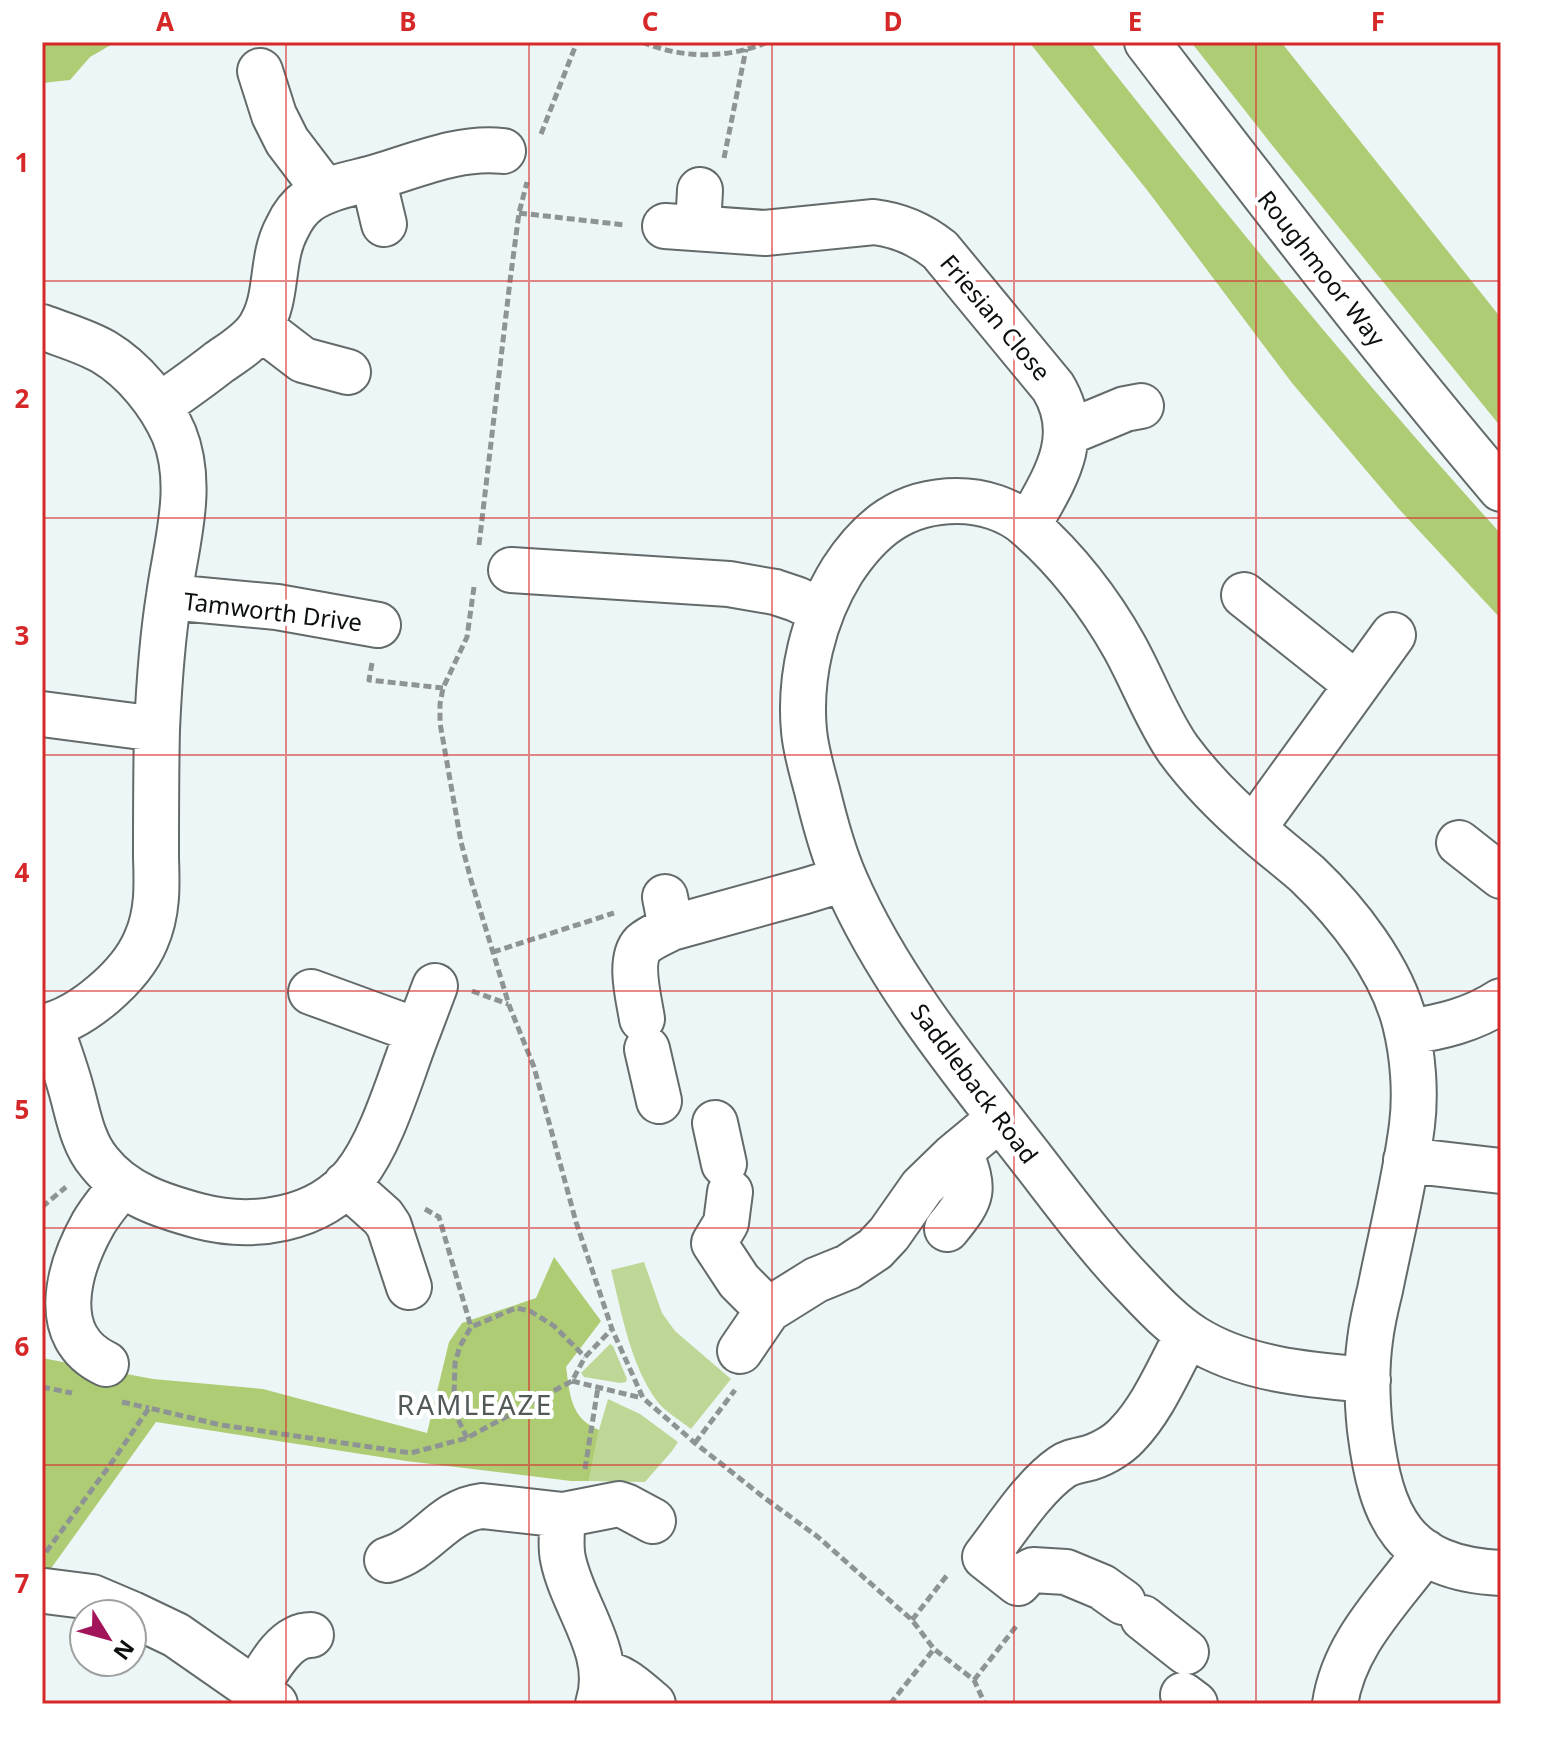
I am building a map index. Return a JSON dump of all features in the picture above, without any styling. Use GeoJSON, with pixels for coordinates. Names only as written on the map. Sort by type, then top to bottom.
{"type":"FeatureCollection","features":[{"type":"Feature","properties":{"kind":"street","name":"Roughmoor Way"},"geometry":{"type":"LineString","coordinates":[[1147,42],[1393,359],[1501,489]]}},
{"type":"Feature","properties":{"kind":"street"},"geometry":{"type":"LineString","coordinates":[[260,71],[274,115],[287,141],[325,191]]}},
{"type":"Feature","properties":{"kind":"street"},"geometry":{"type":"LineString","coordinates":[[159,406],[230,355],[260,327],[273,295],[277,253],[285,231],[307,201],[340,185],[467,151],[487,149],[522,159]]}},
{"type":"Feature","properties":{"kind":"street"},"geometry":{"type":"LineString","coordinates":[[384,224],[392,172]]}},
{"type":"Feature","properties":{"kind":"street","name":"Friesian Close"},"geometry":{"type":"LineString","coordinates":[[688,215],[765,233],[874,222],[892,224],[925,238],[940,250],[1062,401],[1067,433],[1057,474],[1028,526]]}},
{"type":"Feature","properties":{"kind":"street"},"geometry":{"type":"LineString","coordinates":[[260,327],[303,360],[348,372]]}},
{"type":"Feature","properties":{"kind":"street","name":"Tamworth Drive"},"geometry":{"type":"LineString","coordinates":[[44,335],[84,342],[105,353],[132,375],[159,406],[174,435],[183,482],[157,729],[158,888],[148,937],[129,969],[110,989],[80,1010],[46,1026]]}},
{"type":"Feature","properties":{"kind":"street"},"geometry":{"type":"LineString","coordinates":[[1067,433],[1125,409],[1141,406]]}},
{"type":"Feature","properties":{"kind":"street","name":"Saddleback Road"},"geometry":{"type":"LineString","coordinates":[[1368,1380],[1311,1374],[1255,1363],[1209,1346],[1188,1334],[1144,1295],[1102,1249],[1000,1118],[926,1019],[868,927],[844,879],[807,750],[804,731],[808,658],[822,611],[841,574],[866,538],[893,517],[934,503],[978,502],[1014,515],[1028,526],[1082,584],[1116,633],[1179,750],[1253,829],[1306,873],[1362,937],[1391,987],[1408,1032],[1414,1096],[1406,1160],[1370,1340],[1368,1413],[1373,1453],[1381,1491],[1401,1533],[1437,1559],[1470,1570],[1501,1573]]}},
{"type":"Feature","properties":{"kind":"street"},"geometry":{"type":"LineString","coordinates":[[488,567],[566,556],[704,582],[751,587],[796,599],[822,611]]}},
{"type":"Feature","properties":{"kind":"street"},"geometry":{"type":"LineString","coordinates":[[1244,595],[1356,684]]}},
{"type":"Feature","properties":{"kind":"street","name":"Tamworth Drive"},"geometry":{"type":"LineString","coordinates":[[169,597],[277,607],[378,625]]}},
{"type":"Feature","properties":{"kind":"street"},"geometry":{"type":"LineString","coordinates":[[1253,829],[1393,635]]}},
{"type":"Feature","properties":{"kind":"street"},"geometry":{"type":"LineString","coordinates":[[42,714],[157,729]]}},
{"type":"Feature","properties":{"kind":"street"},"geometry":{"type":"LineString","coordinates":[[1459,843],[1501,876]]}},
{"type":"Feature","properties":{"kind":"street"},"geometry":{"type":"LineString","coordinates":[[659,1101],[635,967],[642,945],[668,913],[805,891],[844,879]]}},
{"type":"Feature","properties":{"kind":"street"},"geometry":{"type":"LineString","coordinates":[[46,1026],[88,1146],[98,1161],[122,1184],[168,1207],[207,1218],[248,1222],[281,1219],[320,1203],[346,1184],[373,1148],[435,986]]}},
{"type":"Feature","properties":{"kind":"street"},"geometry":{"type":"LineString","coordinates":[[311,992],[418,1031]]}},
{"type":"Feature","properties":{"kind":"street"},"geometry":{"type":"LineString","coordinates":[[1408,1032],[1445,1026],[1469,1018],[1501,1001]]}},
{"type":"Feature","properties":{"kind":"street"},"geometry":{"type":"LineString","coordinates":[[740,1351],[768,1310],[875,1249],[922,1187],[1000,1118]]}},
{"type":"Feature","properties":{"kind":"street"},"geometry":{"type":"LineString","coordinates":[[715,1123],[727,1178],[726,1223],[714,1243],[739,1281],[768,1310]]}},
{"type":"Feature","properties":{"kind":"street"},"geometry":{"type":"LineString","coordinates":[[947,1229],[967,1203],[969,1176],[960,1151]]}},
{"type":"Feature","properties":{"kind":"street"},"geometry":{"type":"LineString","coordinates":[[1406,1160],[1501,1171]]}},
{"type":"Feature","properties":{"kind":"street"},"geometry":{"type":"LineString","coordinates":[[106,1364],[84,1350],[76,1338],[69,1319],[69,1288],[82,1246],[94,1222],[122,1184]]}},
{"type":"Feature","properties":{"kind":"street"},"geometry":{"type":"LineString","coordinates":[[346,1184],[389,1226],[409,1287]]}},
{"type":"Feature","properties":{"kind":"street"},"geometry":{"type":"LineString","coordinates":[[1186,1652],[1102,1587],[1066,1572],[1033,1570],[1018,1583],[985,1557],[1054,1473],[1065,1465],[1102,1453],[1125,1438],[1151,1402],[1188,1334]]}},
{"type":"Feature","properties":{"kind":"street"},"geometry":{"type":"LineString","coordinates":[[387,1560],[407,1553],[459,1512],[470,1507],[580,1512],[619,1504],[653,1521]]}},
{"type":"Feature","properties":{"kind":"street"},"geometry":{"type":"LineString","coordinates":[[580,1512],[562,1556],[571,1587],[595,1643],[600,1689]]}},
{"type":"Feature","properties":{"kind":"street"},"geometry":{"type":"LineString","coordinates":[[1335,1704],[1341,1678],[1356,1643],[1425,1552]]}},
{"type":"Feature","properties":{"kind":"street"},"geometry":{"type":"LineString","coordinates":[[44,1574],[95,1580],[115,1598]]}},
{"type":"Feature","properties":{"kind":"street"},"geometry":{"type":"LineString","coordinates":[[148,1622],[176,1635],[265,1698],[282,1651],[294,1638],[311,1635]]}},
{"type":"Feature","properties":{"kind":"street"},"geometry":{"type":"LineString","coordinates":[[600,1689],[615,1675],[653,1704]]}},
{"type":"Feature","properties":{"kind":"path"},"geometry":{"type":"LineString","coordinates":[[577,42],[522,159],[488,567],[467,637],[443,688],[440,704],[440,723],[461,842],[509,1005],[534,1067],[576,1222],[612,1329],[643,1398],[695,1443],[818,1537],[912,1620],[934,1649],[974,1680],[985,1704]]}},
{"type":"Feature","properties":{"kind":"path"},"geometry":{"type":"LineString","coordinates":[[642,42],[663,50],[696,56],[746,49],[768,42]]}},
{"type":"Feature","properties":{"kind":"path"},"geometry":{"type":"LineString","coordinates":[[519,213],[632,225],[688,215],[721,172],[746,49]]}},
{"type":"Feature","properties":{"kind":"path"},"geometry":{"type":"LineString","coordinates":[[378,625],[369,680],[443,688]]}},
{"type":"Feature","properties":{"kind":"path"},"geometry":{"type":"LineString","coordinates":[[493,952],[668,913]]}},
{"type":"Feature","properties":{"kind":"path"},"geometry":{"type":"LineString","coordinates":[[467,1438],[456,1415],[455,1363],[471,1327],[516,1308],[530,1311],[554,1326],[585,1357]]}},
{"type":"Feature","properties":{"kind":"path"},"geometry":{"type":"LineString","coordinates":[[44,1574],[110,1465],[149,1408],[221,1425],[411,1453],[467,1438],[572,1381],[585,1357],[612,1329]]}},
{"type":"Feature","properties":{"kind":"path"},"geometry":{"type":"LineString","coordinates":[[695,1443],[749,1372],[740,1351]]}},
{"type":"Feature","properties":{"kind":"path"},"geometry":{"type":"LineString","coordinates":[[572,1381],[643,1398]]}},
{"type":"Feature","properties":{"kind":"path"},"geometry":{"type":"LineString","coordinates":[[580,1512],[598,1387]]}},
{"type":"Feature","properties":{"kind":"path"},"geometry":{"type":"LineString","coordinates":[[974,1680],[1038,1599],[1018,1583]]}},
{"type":"Feature","properties":{"kind":"path"},"geometry":{"type":"LineString","coordinates":[[890,1704],[934,1649]]}},
{"type":"Feature","properties":{"kind":"green space"},"geometry":{"type":"Polygon","coordinates":[[[42,42],[116,42],[90,57],[70,80],[42,83],[42,42]]]}},
{"type":"Feature","properties":{"kind":"green space"},"geometry":{"type":"Polygon","coordinates":[[[1029,42],[1090,42],[1291,292],[1501,534],[1501,619],[1398,508],[1292,383],[1147,190],[1029,42]]]}},
{"type":"Feature","properties":{"kind":"green space"},"geometry":{"type":"Polygon","coordinates":[[[1191,42],[1281,42],[1501,318],[1501,427],[1276,150],[1191,42]]]}},
{"type":"Feature","properties":{"kind":"green space"},"geometry":{"type":"Polygon","coordinates":[[[554,1257],[601,1321],[566,1367],[577,1412],[589,1425],[599,1430],[589,1481],[406,1461],[156,1422],[42,1581],[42,1358],[153,1379],[263,1389],[427,1433],[449,1342],[462,1323],[536,1298],[554,1257]]]}},
{"type":"Feature","properties":{"kind":"green space"},"geometry":{"type":"Polygon","coordinates":[[[644,1262],[662,1313],[675,1331],[731,1379],[691,1429],[657,1401],[640,1371],[628,1338],[611,1270],[644,1262]]]}},
{"type":"Feature","properties":{"kind":"green space"},"geometry":{"type":"Polygon","coordinates":[[[610,1344],[626,1382],[584,1377],[581,1373],[610,1344]]]}},
{"type":"Feature","properties":{"kind":"green space"},"geometry":{"type":"Polygon","coordinates":[[[608,1399],[640,1414],[678,1442],[645,1482],[589,1481],[608,1399]]]}},
{"type":"Feature","properties":{"kind":"district","name":"RAMLEAZE"},"geometry":{"type":"Point","coordinates":[475,1404]}}]}
